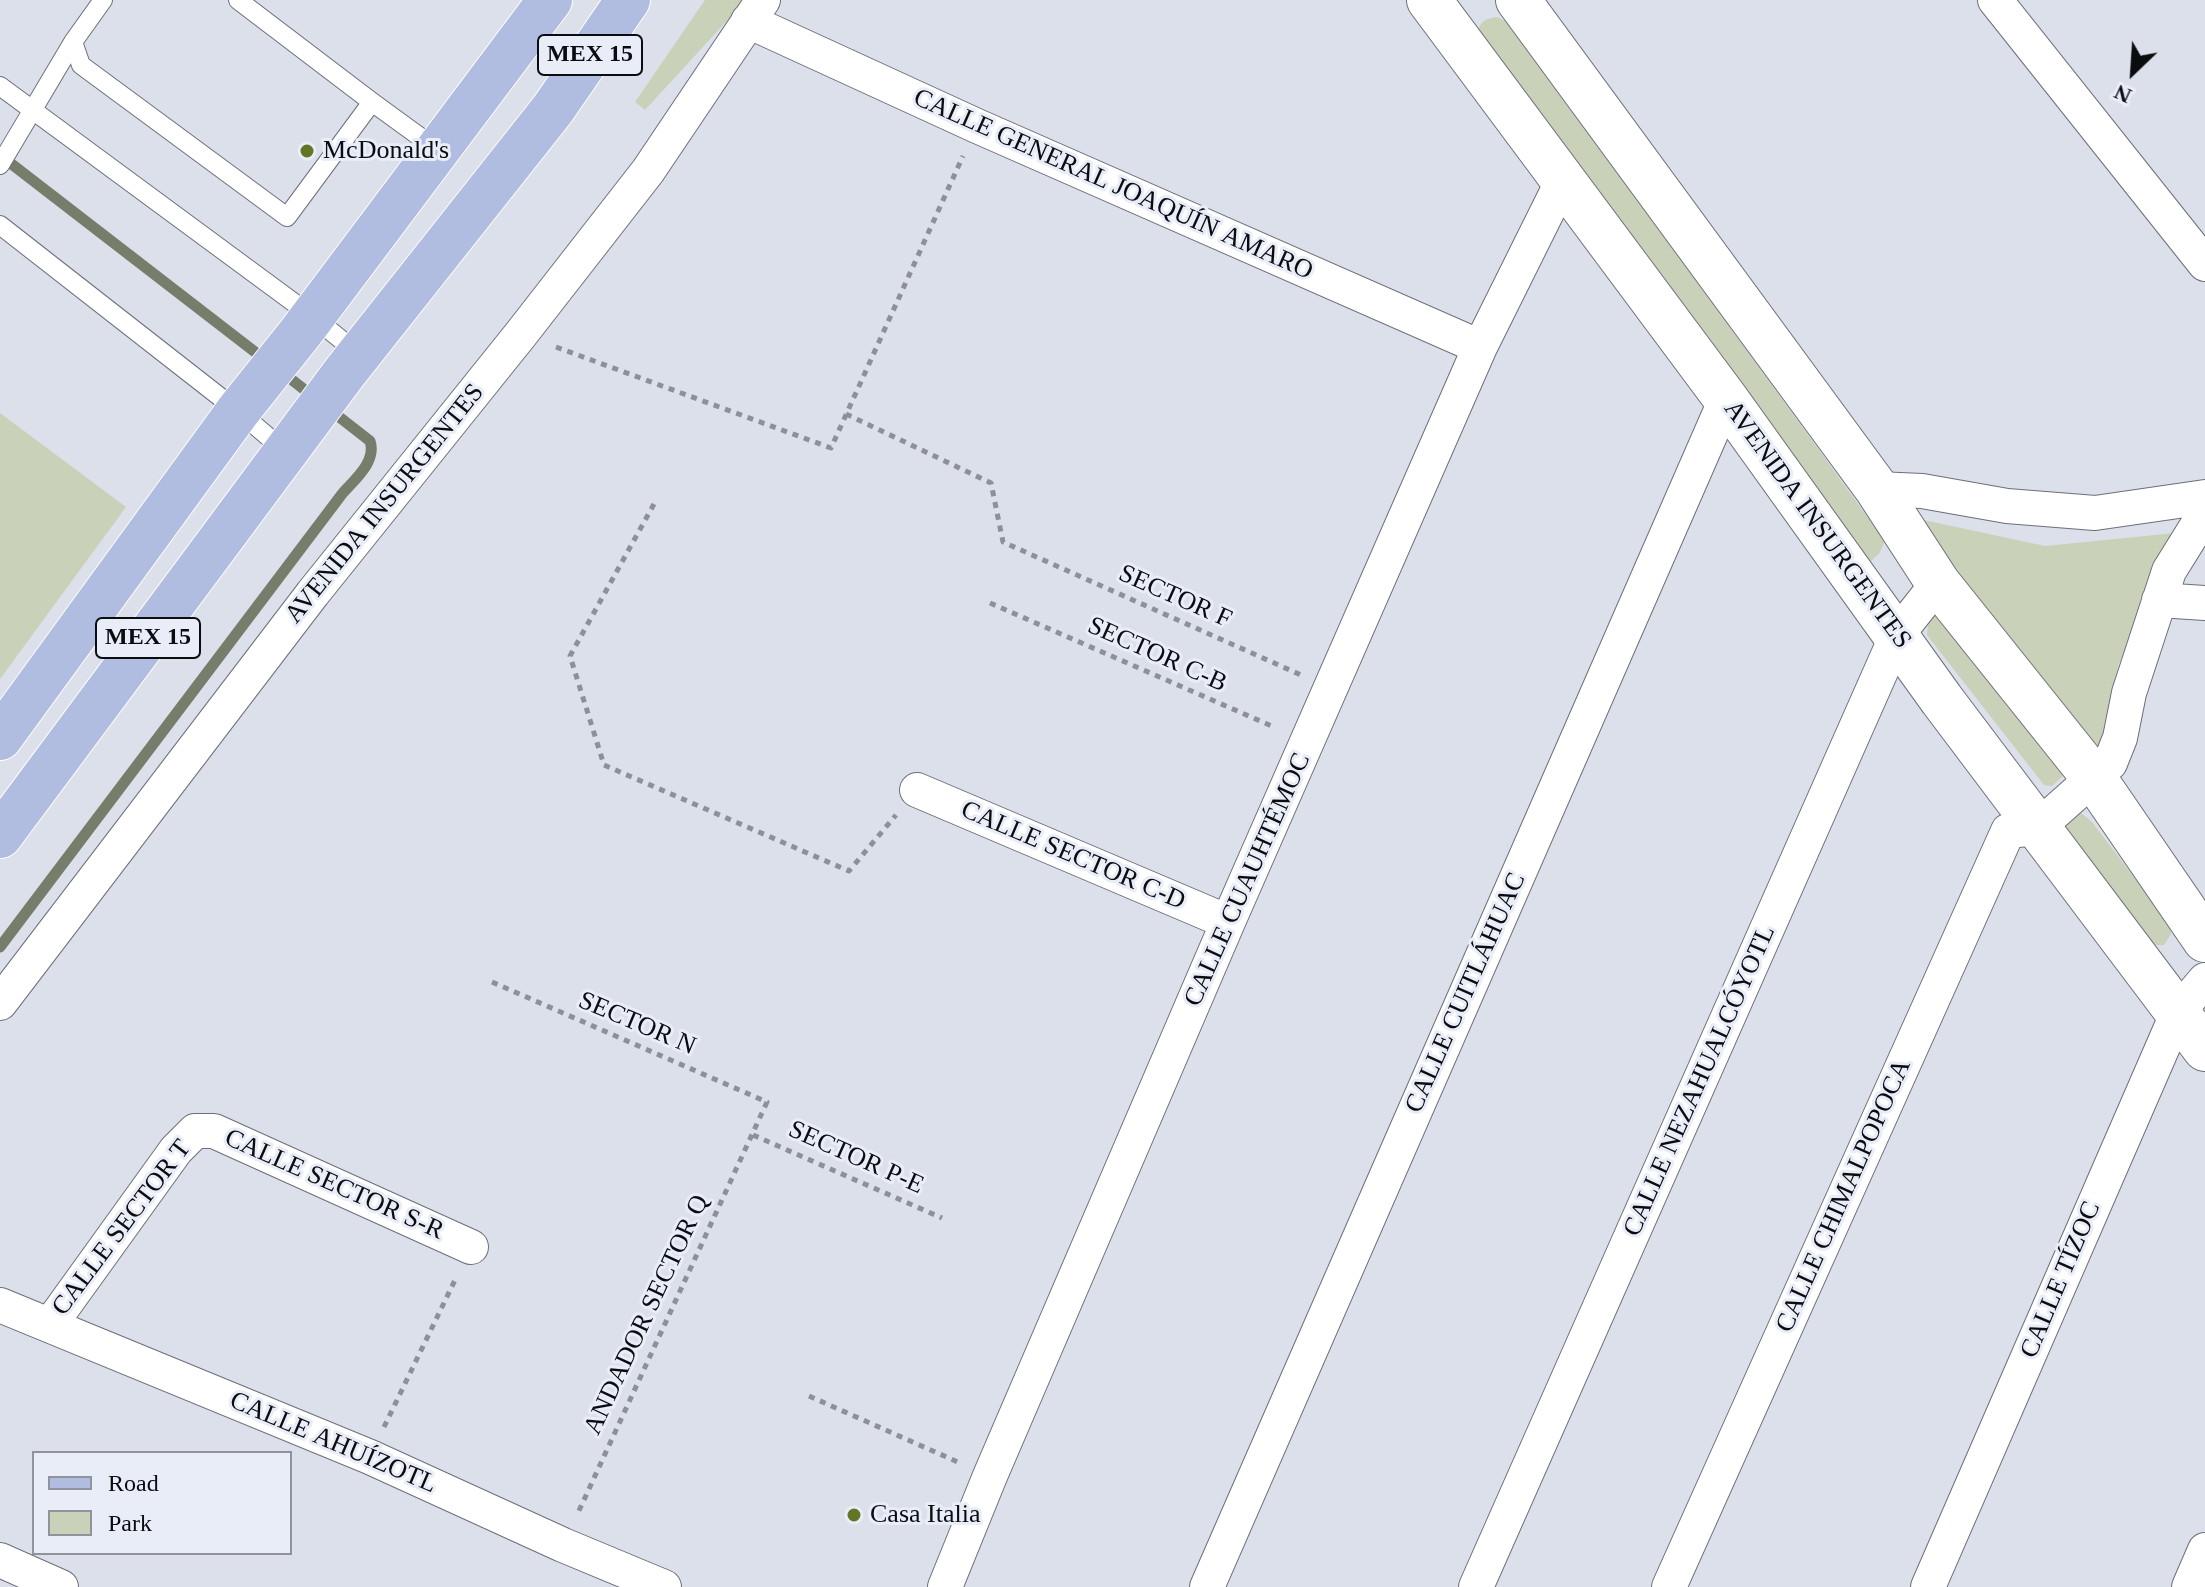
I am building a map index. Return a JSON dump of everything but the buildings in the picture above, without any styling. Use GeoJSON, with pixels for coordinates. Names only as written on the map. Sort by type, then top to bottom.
{"type":"FeatureCollection","features":[{"type":"Feature","properties":{"kind":"main road","name":"MEX 15"},"geometry":{"type":"LineString","coordinates":[[0,738],[243,405],[550,0]]}},
{"type":"Feature","properties":{"kind":"main road","name":"MEX 15"},"geometry":{"type":"LineString","coordinates":[[0,836],[352,364],[553,109],[628,0]]}},
{"type":"Feature","properties":{"kind":"main road"},"geometry":{"type":"LineString","coordinates":[[1518,0],[1877,489],[1938,583],[2094,778],[2205,940]]}},
{"type":"Feature","properties":{"kind":"main road","name":"AVENIDA INSURGENTES"},"geometry":{"type":"LineString","coordinates":[[1449,8],[1563,180],[2037,828],[2192,996],[2205,1049]]}},
{"type":"Feature","properties":{"kind":"main road"},"geometry":{"type":"LineString","coordinates":[[500,68],[553,109]]}},
{"type":"Feature","properties":{"kind":"street"},"geometry":{"type":"LineString","coordinates":[[1995,0],[2205,264]]}},
{"type":"Feature","properties":{"kind":"street","name":"CALLE GENERAL JOAQUÍN AMARO"},"geometry":{"type":"LineString","coordinates":[[755,10],[977,126],[1480,347]]}},
{"type":"Feature","properties":{"kind":"street","name":"AVENIDA INSURGENTES"},"geometry":{"type":"LineString","coordinates":[[0,1003],[313,593],[648,171],[755,10]]}},
{"type":"Feature","properties":{"kind":"street","name":"CALLE CUAUHTÉMOC"},"geometry":{"type":"LineString","coordinates":[[945,1587],[1228,922],[1480,347],[1563,180]]}},
{"type":"Feature","properties":{"kind":"street","name":"CALLE CUITLÁHUAC"},"geometry":{"type":"LineString","coordinates":[[1207,1587],[1726,399]]}},
{"type":"Feature","properties":{"kind":"street"},"geometry":{"type":"LineString","coordinates":[[1877,489],[1922,491],[2007,506],[2095,513],[2205,497]]}},
{"type":"Feature","properties":{"kind":"street"},"geometry":{"type":"LineString","coordinates":[[2037,828],[2110,763],[2169,571],[2205,513]]}},
{"type":"Feature","properties":{"kind":"street","name":"CALLE NEZAHUALCÓYOTL"},"geometry":{"type":"LineString","coordinates":[[1476,1587],[1897,635],[1938,583]]}},
{"type":"Feature","properties":{"kind":"street"},"geometry":{"type":"LineString","coordinates":[[2159,600],[2205,603]]}},
{"type":"Feature","properties":{"kind":"street","name":"CALLE SECTOR C-D"},"geometry":{"type":"LineString","coordinates":[[917,790],[1228,922]]}},
{"type":"Feature","properties":{"kind":"street","name":"CALLE CHIMALPOPOCA"},"geometry":{"type":"LineString","coordinates":[[1669,1587],[2008,831],[2037,828]]}},
{"type":"Feature","properties":{"kind":"street","name":"CALLE TÍZOC"},"geometry":{"type":"LineString","coordinates":[[1928,1587],[2192,996]]}},
{"type":"Feature","properties":{"kind":"street","name":"CALLE SECTOR S-R"},"geometry":{"type":"LineString","coordinates":[[195,1131],[214,1131],[471,1247]]}},
{"type":"Feature","properties":{"kind":"street","name":"CALLE SECTOR T"},"geometry":{"type":"LineString","coordinates":[[50,1325],[176,1150],[195,1131]]}},
{"type":"Feature","properties":{"kind":"street","name":"CALLE AHUÍZOTL"},"geometry":{"type":"LineString","coordinates":[[0,1305],[370,1457],[563,1545],[664,1587]]}},
{"type":"Feature","properties":{"kind":"street"},"geometry":{"type":"LineString","coordinates":[[2189,1587],[2205,1550]]}},
{"type":"Feature","properties":{"kind":"street"},"geometry":{"type":"LineString","coordinates":[[0,1560],[61,1587]]}},
{"type":"Feature","properties":{"kind":"lane"},"geometry":{"type":"LineString","coordinates":[[0,165],[73,42],[103,0]]}},
{"type":"Feature","properties":{"kind":"lane"},"geometry":{"type":"LineString","coordinates":[[238,0],[438,150]]}},
{"type":"Feature","properties":{"kind":"lane"},"geometry":{"type":"LineString","coordinates":[[73,42],[81,65],[287,217],[372,102]]}},
{"type":"Feature","properties":{"kind":"lane"},"geometry":{"type":"LineString","coordinates":[[7,91],[306,324],[352,364]]}},
{"type":"Feature","properties":{"kind":"lane"},"geometry":{"type":"LineString","coordinates":[[0,225],[243,405],[291,446]]}},
{"type":"Feature","properties":{"kind":"path"},"geometry":{"type":"LineString","coordinates":[[521,334],[831,448],[977,126]]}},
{"type":"Feature","properties":{"kind":"path","name":"SECTOR F"},"geometry":{"type":"LineString","coordinates":[[846,414],[991,483],[1003,542],[1331,688]]}},
{"type":"Feature","properties":{"kind":"path"},"geometry":{"type":"LineString","coordinates":[[654,504],[570,656],[604,765],[849,871],[917,790]]}},
{"type":"Feature","properties":{"kind":"path","name":"SECTOR C-B"},"geometry":{"type":"LineString","coordinates":[[990,603],[1308,742]]}},
{"type":"Feature","properties":{"kind":"path","name":"SECTOR N"},"geometry":{"type":"LineString","coordinates":[[492,982],[767,1102]]}},
{"type":"Feature","properties":{"kind":"path","name":"ANDADOR SECTOR Q"},"geometry":{"type":"LineString","coordinates":[[563,1545],[767,1102]]}},
{"type":"Feature","properties":{"kind":"path","name":"SECTOR P-E"},"geometry":{"type":"LineString","coordinates":[[753,1135],[942,1218]]}},
{"type":"Feature","properties":{"kind":"path"},"geometry":{"type":"LineString","coordinates":[[370,1457],[471,1247]]}},
{"type":"Feature","properties":{"kind":"path"},"geometry":{"type":"LineString","coordinates":[[809,1396],[990,1476]]}},
{"type":"Feature","properties":{"kind":"green space"},"geometry":{"type":"Polygon","coordinates":[[[705,0],[746,0],[645,110],[635,102],[705,0]]]}},
{"type":"Feature","properties":{"kind":"green space"},"geometry":{"type":"Polygon","coordinates":[[[1497,17],[1509,23],[1885,541],[1879,554],[1871,561],[1862,560],[1476,37],[1482,22],[1497,17]]]}},
{"type":"Feature","properties":{"kind":"green space"},"geometry":{"type":"Polygon","coordinates":[[[0,413],[126,507],[0,679],[0,413]]]}},
{"type":"Feature","properties":{"kind":"green space"},"geometry":{"type":"Polygon","coordinates":[[[1919,519],[2045,546],[2175,533],[2118,666],[2097,758],[1919,519]]]}},
{"type":"Feature","properties":{"kind":"green space"},"geometry":{"type":"Polygon","coordinates":[[[1941,610],[2065,767],[2063,776],[2052,786],[2044,785],[1927,635],[1930,620],[1941,610]]]}},
{"type":"Feature","properties":{"kind":"green space"},"geometry":{"type":"Polygon","coordinates":[[[2081,813],[2092,822],[2171,926],[2171,934],[2164,945],[2150,945],[2064,838],[2067,821],[2081,813]]]}},
{"type":"Feature","properties":{"kind":"waterway"},"geometry":{"type":"LineString","coordinates":[[0,155],[268,362]]}},
{"type":"Feature","properties":{"kind":"waterway"},"geometry":{"type":"LineString","coordinates":[[282,372],[315,398]]}},
{"type":"Feature","properties":{"kind":"waterway"},"geometry":{"type":"LineString","coordinates":[[0,947],[367,463],[370,441],[329,409]]}},
{"type":"Feature","properties":{"kind":"place","name":"McDonald's"},"geometry":{"type":"Point","coordinates":[307,151]}},
{"type":"Feature","properties":{"kind":"place","name":"Casa Italia"},"geometry":{"type":"Point","coordinates":[854,1515]}}]}
